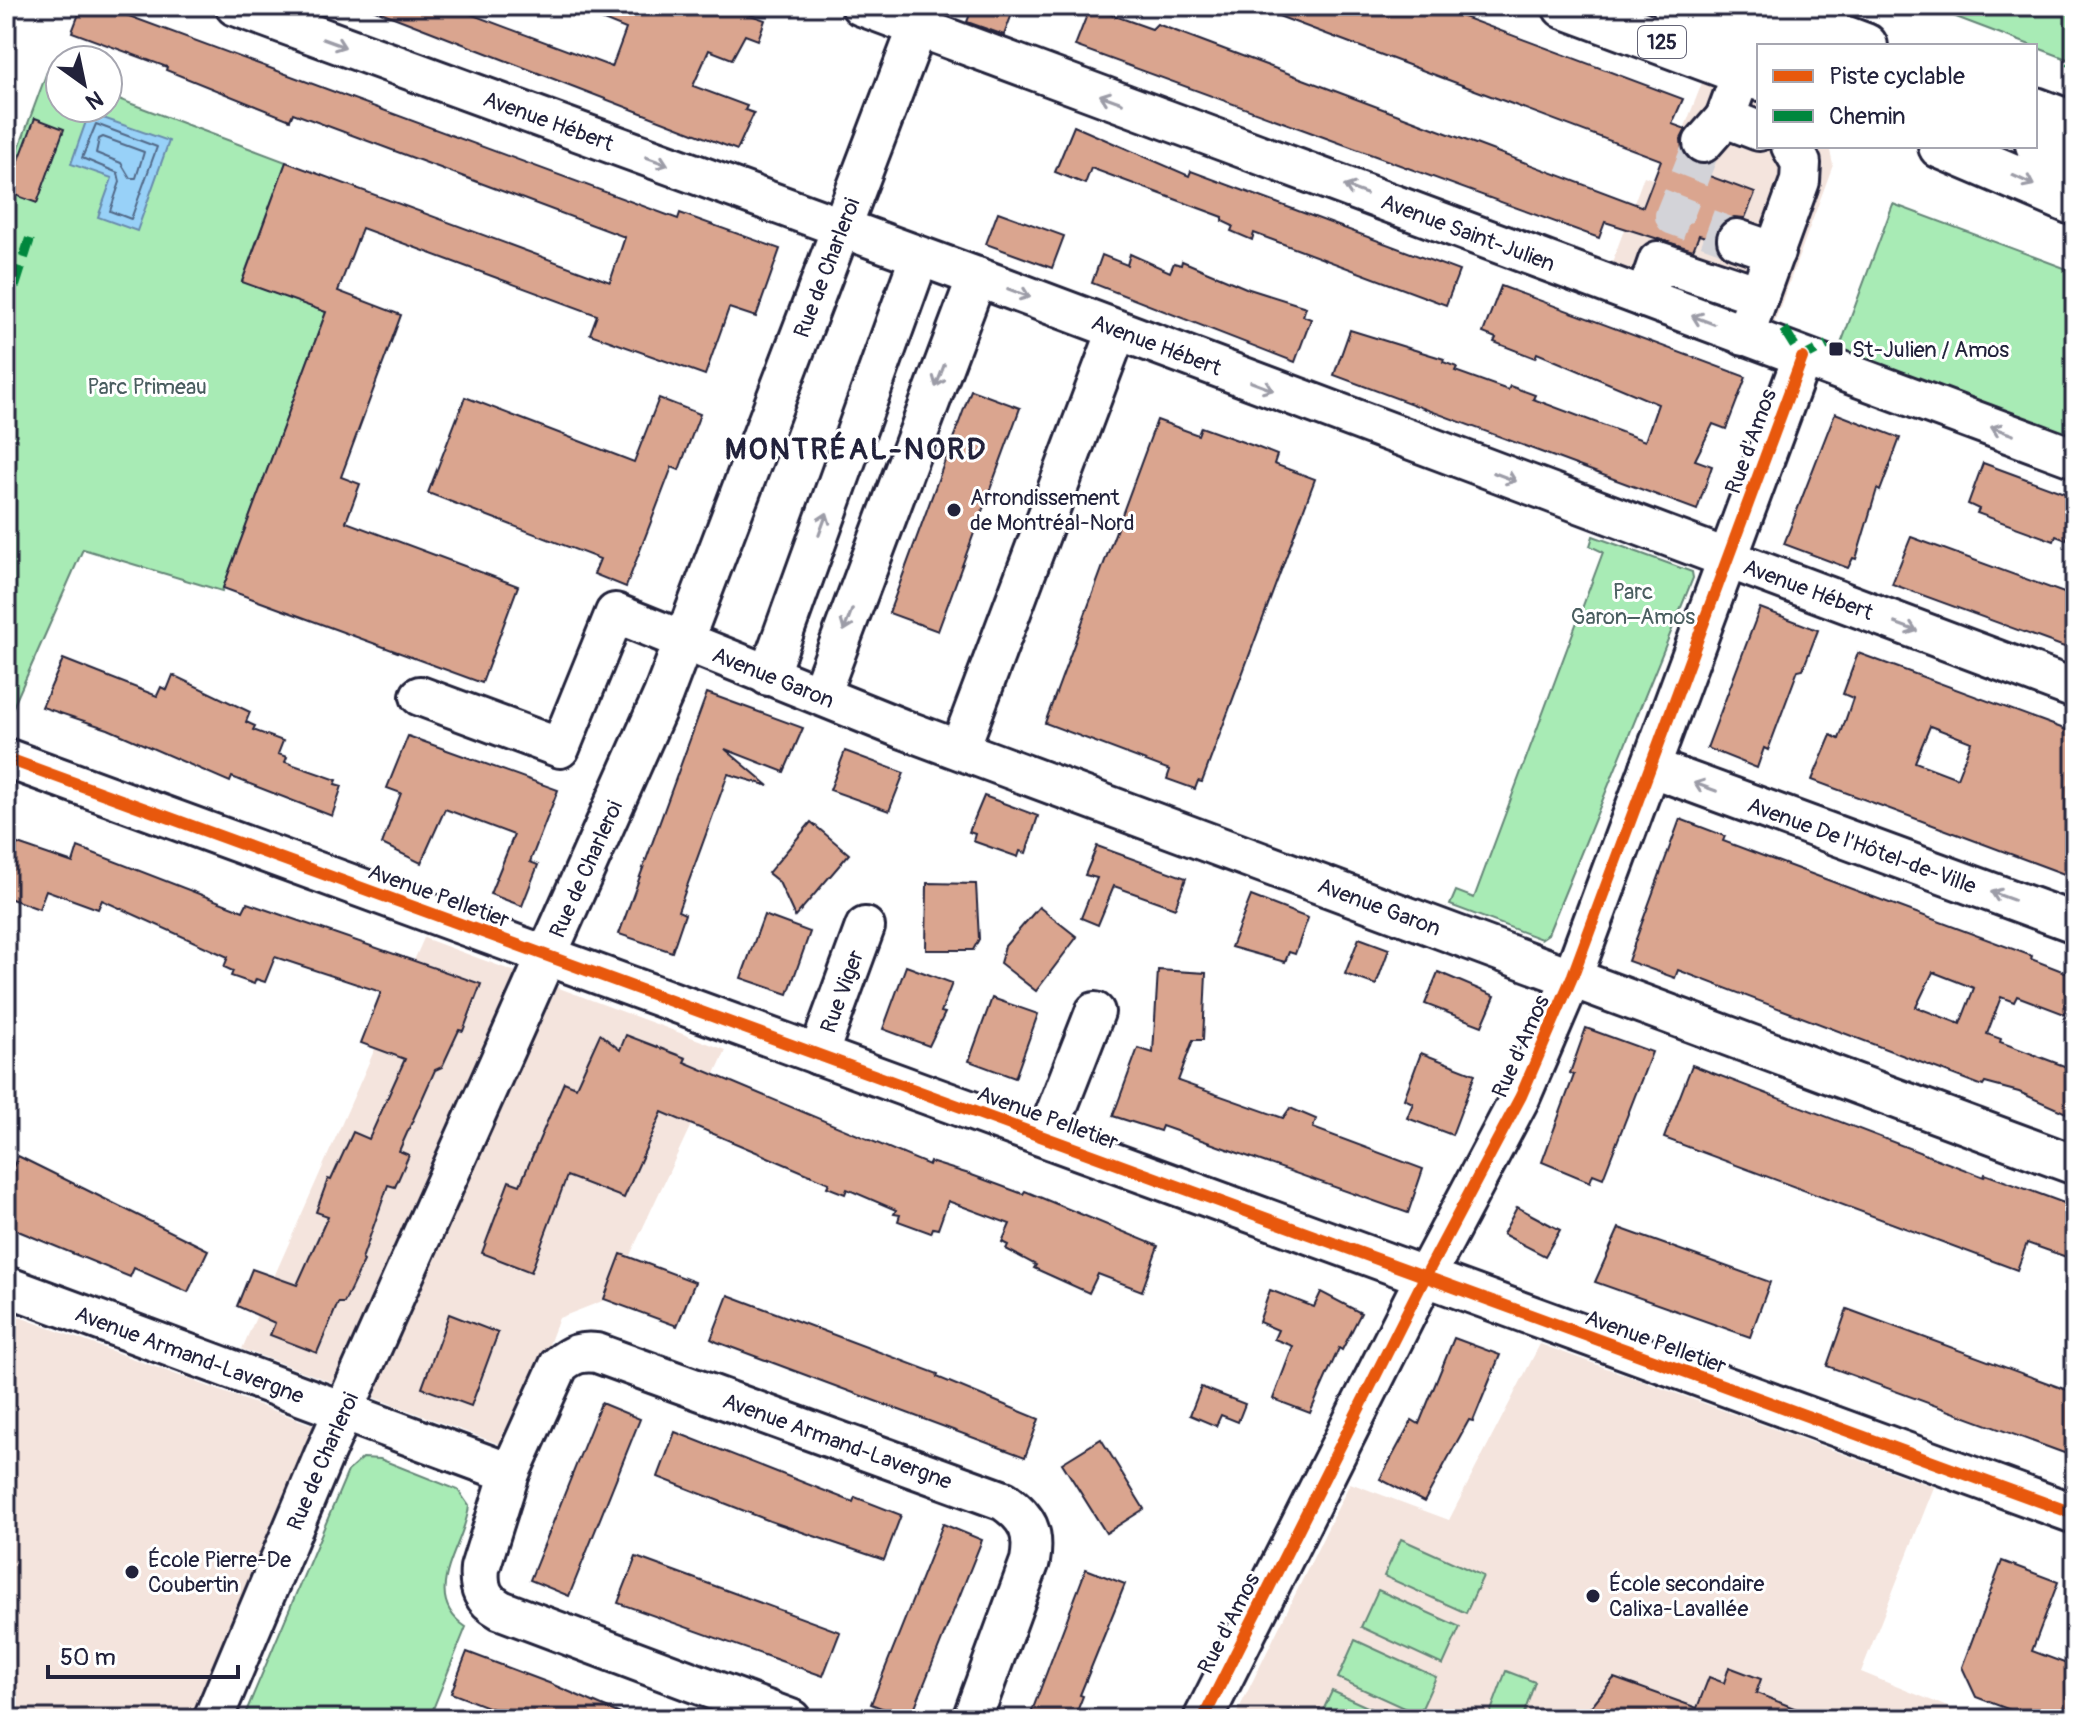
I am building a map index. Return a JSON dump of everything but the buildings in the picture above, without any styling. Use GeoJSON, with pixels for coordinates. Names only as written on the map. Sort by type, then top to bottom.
{"type":"FeatureCollection","features":[{"type":"Feature","properties":{"kind":"main road","name":"125"},"geometry":{"type":"LineString","coordinates":[[1565,6],[1751,75]]}},
{"type":"Feature","properties":{"kind":"main road"},"geometry":{"type":"LineString","coordinates":[[1758,6],[1860,44]]}},
{"type":"Feature","properties":{"kind":"main road"},"geometry":{"type":"LineString","coordinates":[[2037,111],[2075,125]]}},
{"type":"Feature","properties":{"kind":"main road"},"geometry":{"type":"LineString","coordinates":[[1946,148],[2075,203]]}},
{"type":"Feature","properties":{"kind":"street","name":"Avenue Hébert"},"geometry":{"type":"LineString","coordinates":[[235,6],[977,277],[2075,689]]}},
{"type":"Feature","properties":{"kind":"street","name":"Avenue Saint-Julien"},"geometry":{"type":"LineString","coordinates":[[861,6],[922,17],[1744,336],[2075,458]]}},
{"type":"Feature","properties":{"kind":"street"},"geometry":{"type":"LineString","coordinates":[[1672,6],[1773,44]]}},
{"type":"Feature","properties":{"kind":"street","name":"Rue de Charleroi"},"geometry":{"type":"LineString","coordinates":[[213,1719],[248,1630],[549,957],[684,642],[922,17]]}},
{"type":"Feature","properties":{"kind":"street"},"geometry":{"type":"LineString","coordinates":[[1729,131],[1751,75]]}},
{"type":"Feature","properties":{"kind":"street"},"geometry":{"type":"LineString","coordinates":[[2037,146],[2075,160]]}},
{"type":"Feature","properties":{"kind":"street"},"geometry":{"type":"LineString","coordinates":[[1744,336],[1802,175],[1799,157],[1792,148]]}},
{"type":"Feature","properties":{"kind":"street"},"geometry":{"type":"LineString","coordinates":[[1737,239],[1775,252]]}},
{"type":"Feature","properties":{"kind":"street"},"geometry":{"type":"LineString","coordinates":[[768,676],[919,258]]}},
{"type":"Feature","properties":{"kind":"street"},"geometry":{"type":"LineString","coordinates":[[1645,298],[1658,261],[1759,295]]}},
{"type":"Feature","properties":{"kind":"street"},"geometry":{"type":"LineString","coordinates":[[820,695],[977,277]]}},
{"type":"Feature","properties":{"kind":"street"},"geometry":{"type":"LineString","coordinates":[[960,748],[1117,331]]}},
{"type":"Feature","properties":{"kind":"street","name":"Rue d'Amos"},"geometry":{"type":"LineString","coordinates":[[1203,1719],[1424,1279],[1521,1096],[1573,975],[1802,358]]}},
{"type":"Feature","properties":{"kind":"street","name":"Avenue Garon"},"geometry":{"type":"LineString","coordinates":[[420,696],[560,748],[615,613],[768,676],[2075,1165]]}},
{"type":"Feature","properties":{"kind":"street","name":"Avenue Pelletier"},"geometry":{"type":"LineString","coordinates":[[6,758],[1046,1137],[1424,1279],[2075,1514]]}},
{"type":"Feature","properties":{"kind":"street","name":"Avenue De l'Hôtel-de-Ville"},"geometry":{"type":"LineString","coordinates":[[1650,767],[2075,923]]}},
{"type":"Feature","properties":{"kind":"street","name":"Rue Viger"},"geometry":{"type":"LineString","coordinates":[[818,1055],[865,927]]}},
{"type":"Feature","properties":{"kind":"street"},"geometry":{"type":"LineString","coordinates":[[1046,1137],[1095,1012]]}},
{"type":"Feature","properties":{"kind":"street","name":"Avenue Armand-Lavergne"},"geometry":{"type":"LineString","coordinates":[[6,1286],[510,1473]]}},
{"type":"Feature","properties":{"kind":"street","name":"Avenue Armand-Lavergne"},"geometry":{"type":"LineString","coordinates":[[791,1719],[490,1604],[478,1582],[480,1568],[510,1473],[559,1365],[584,1351],[612,1358],[1004,1501],[1029,1523],[1033,1542],[1030,1561],[972,1719]]}},
{"type":"Feature","properties":{"kind":"shaded area"},"geometry":{"type":"Polygon","coordinates":[[[1702,83],[1757,103],[1757,148],[1829,148],[1833,165],[1774,323],[1611,265],[1644,176],[1663,183],[1702,83]]]}},
{"type":"Feature","properties":{"kind":"shaded area"},"geometry":{"type":"Polygon","coordinates":[[[424,938],[726,1050],[610,1298],[559,1318],[510,1448],[242,1349],[424,938]]]}},
{"type":"Feature","properties":{"kind":"shaded area","name":"École Pierre-De Coubertin"},"geometry":{"type":"Polygon","coordinates":[[[6,1312],[313,1425],[204,1719],[6,1719],[6,1312]]]}},
{"type":"Feature","properties":{"kind":"shaded area","name":"École secondaire Calixa-Lavallée"},"geometry":{"type":"Polygon","coordinates":[[[1540,1344],[1934,1487],[1861,1672],[1977,1719],[1234,1719],[1350,1483],[1449,1520],[1540,1344]]]}},
{"type":"Feature","properties":{"kind":"green space"},"geometry":{"type":"Polygon","coordinates":[[[1927,6],[2075,6],[2075,62],[2037,48],[2037,44],[2027,44],[1927,6]]]}},
{"type":"Feature","properties":{"kind":"green space","name":"Parc Primeau"},"geometry":{"type":"Polygon","coordinates":[[[44,80],[44,124],[124,124],[124,101],[286,162],[242,281],[326,312],[222,591],[83,549],[6,723],[6,183],[44,80]]]}},
{"type":"Feature","properties":{"kind":"green space"},"geometry":{"type":"Polygon","coordinates":[[[1893,204],[2075,272],[2075,440],[1838,352],[1893,204]]]}},
{"type":"Feature","properties":{"kind":"green space","name":"Parc Garon–Amos"},"geometry":{"type":"Polygon","coordinates":[[[1593,536],[1692,572],[1693,578],[1548,934],[1541,939],[1450,905],[1456,891],[1474,898],[1603,552],[1590,546],[1593,536]]]}},
{"type":"Feature","properties":{"kind":"green space"},"geometry":{"type":"Polygon","coordinates":[[[363,1458],[380,1459],[458,1490],[469,1506],[445,1585],[446,1600],[452,1614],[466,1627],[429,1719],[391,1719],[371,1712],[369,1719],[243,1719],[348,1471],[363,1458]]]}},
{"type":"Feature","properties":{"kind":"green space"},"geometry":{"type":"Polygon","coordinates":[[[1401,1539],[1483,1576],[1466,1613],[1384,1576],[1401,1539]]]}},
{"type":"Feature","properties":{"kind":"green space"},"geometry":{"type":"Polygon","coordinates":[[[1378,1590],[1460,1627],[1443,1665],[1361,1627],[1378,1590]]]}},
{"type":"Feature","properties":{"kind":"green space"},"geometry":{"type":"Polygon","coordinates":[[[1355,1640],[1436,1677],[1419,1715],[1338,1678],[1355,1640]]]}},
{"type":"Feature","properties":{"kind":"green space"},"geometry":{"type":"Polygon","coordinates":[[[1506,1671],[1535,1682],[1522,1719],[1488,1719],[1506,1671]]]}},
{"type":"Feature","properties":{"kind":"green space"},"geometry":{"type":"Polygon","coordinates":[[[1332,1691],[1394,1719],[1319,1719],[1332,1691]]]}},
{"type":"Feature","properties":{"kind":"water"},"geometry":{"type":"Polygon","coordinates":[[[85,124],[120,124],[169,141],[137,231],[98,217],[112,178],[71,164],[85,124]]]}},
{"type":"Feature","properties":{"kind":"tunnel"},"geometry":{"type":"LineString","coordinates":[[1703,143],[1674,216],[1737,239]]}},
{"type":"Feature","properties":{"kind":"marked path"},"geometry":{"type":"LineString","coordinates":[[2071,68],[2075,60]]}},
{"type":"Feature","properties":{"kind":"marked path"},"geometry":{"type":"LineString","coordinates":[[6,315],[32,232]]}},
{"type":"Feature","properties":{"kind":"marked path"},"geometry":{"type":"LineString","coordinates":[[1784,329],[1802,358],[1827,345]]}},
{"type":"Feature","properties":{"kind":"cycle path"},"geometry":{"type":"LineString","coordinates":[[1203,1719],[1424,1279],[1521,1096],[1573,975],[1802,358]]}},
{"type":"Feature","properties":{"kind":"cycle path"},"geometry":{"type":"LineString","coordinates":[[6,758],[2075,1514]]}},
{"type":"Feature","properties":{"kind":"place","name":"St-Julien / Amos"},"geometry":{"type":"Point","coordinates":[1836,349]}},
{"type":"Feature","properties":{"kind":"place","name":"Arrondissement de Montréal-Nord"},"geometry":{"type":"Point","coordinates":[954,510]}},
{"type":"Feature","properties":{"kind":"place","name":"École Pierre-De Coubertin"},"geometry":{"type":"Point","coordinates":[132,1572]}},
{"type":"Feature","properties":{"kind":"place","name":"École secondaire Calixa-Lavallée"},"geometry":{"type":"Point","coordinates":[1593,1596]}},
{"type":"Feature","properties":{"kind":"district","name":"MONTRÉAL-NORD"},"geometry":{"type":"Point","coordinates":[856,449]}}]}
